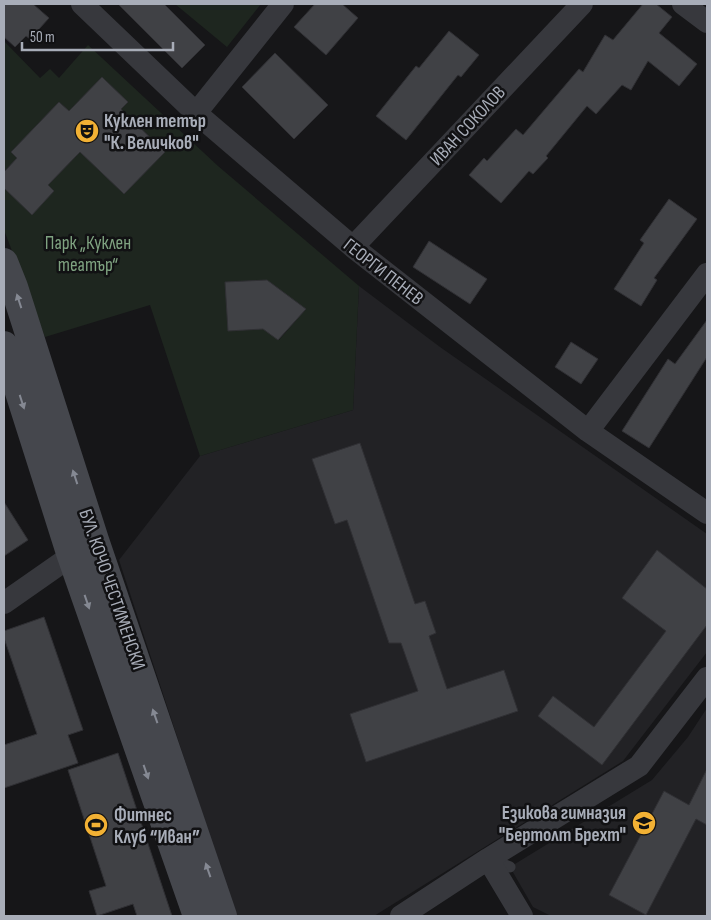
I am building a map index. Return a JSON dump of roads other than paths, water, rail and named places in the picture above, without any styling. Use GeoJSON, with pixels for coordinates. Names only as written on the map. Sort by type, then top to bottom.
{"type":"FeatureCollection","features":[{"type":"Feature","properties":{"kind":"street","name":"ГЕОРГИ ПЕНЕВ"},"geometry":{"type":"LineString","coordinates":[[82,4],[196,113],[352,247],[588,431],[707,513]]}},
{"type":"Feature","properties":{"kind":"street"},"geometry":{"type":"LineString","coordinates":[[196,113],[283,4]]}},
{"type":"Feature","properties":{"kind":"street","name":"ИВАН СОКОЛОВ"},"geometry":{"type":"LineString","coordinates":[[352,247],[582,4]]}},
{"type":"Feature","properties":{"kind":"street"},"geometry":{"type":"LineString","coordinates":[[683,4],[707,22]]}},
{"type":"Feature","properties":{"kind":"street","name":"БУЛ. КОЧО ЧЕСТИМЕНСКИ"},"geometry":{"type":"LineString","coordinates":[[4,262],[14,287],[96,540],[223,916]]}},
{"type":"Feature","properties":{"kind":"street"},"geometry":{"type":"LineString","coordinates":[[588,431],[707,274]]}},
{"type":"Feature","properties":{"kind":"street"},"geometry":{"type":"LineString","coordinates":[[5,353],[31,340]]}},
{"type":"Feature","properties":{"kind":"street","name":"БУЛ. КОЧО ЧЕСТИМЕНСКИ"},"geometry":{"type":"LineString","coordinates":[[5,353],[71,556],[196,916]]}},
{"type":"Feature","properties":{"kind":"street"},"geometry":{"type":"LineString","coordinates":[[4,603],[96,540]]}},
{"type":"Feature","properties":{"kind":"street"},"geometry":{"type":"LineString","coordinates":[[401,916],[488,859],[639,766],[707,678]]}},
{"type":"Feature","properties":{"kind":"street"},"geometry":{"type":"LineString","coordinates":[[488,859],[522,916]]}},
{"type":"Feature","properties":{"kind":"lane"},"geometry":{"type":"LineString","coordinates":[[488,859],[510,867]]}},
{"type":"Feature","properties":{"kind":"place","name":"Куклен тетър \"К. Величков\""},"geometry":{"type":"Point","coordinates":[87,131]}},
{"type":"Feature","properties":{"kind":"place","name":"Езикова гимназия \"Бертолт Брехт\""},"geometry":{"type":"Point","coordinates":[644,823]}},
{"type":"Feature","properties":{"kind":"place","name":"Фитнес Клуб “Иван”"},"geometry":{"type":"Point","coordinates":[96,825]}},
{"type":"Feature","properties":{"kind":"park label","name":"Парк „Куклен театър“"},"geometry":{"type":"Point","coordinates":[88,253]}}]}
